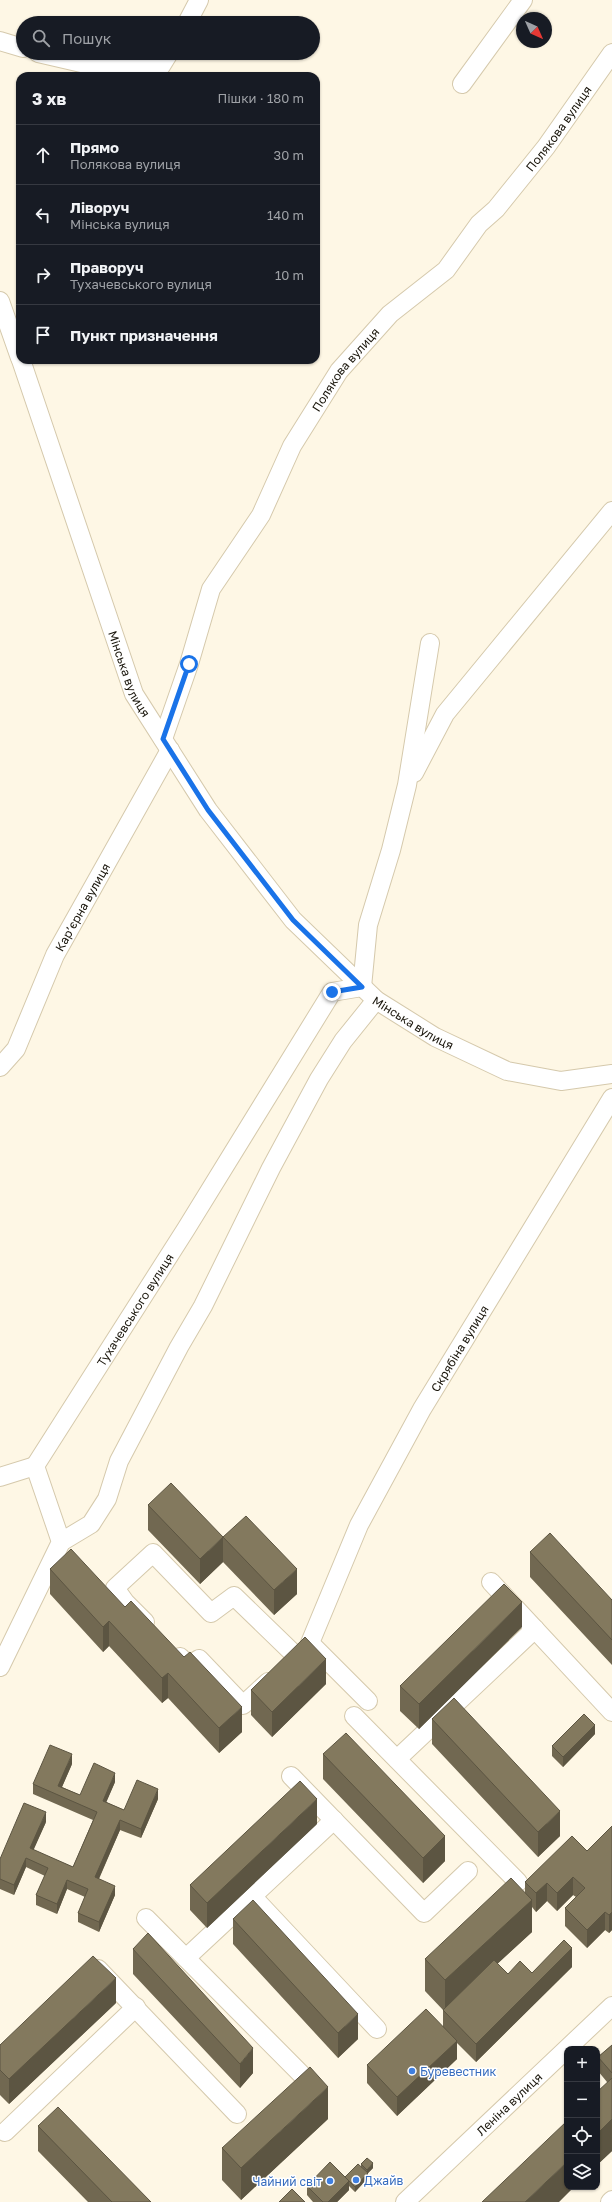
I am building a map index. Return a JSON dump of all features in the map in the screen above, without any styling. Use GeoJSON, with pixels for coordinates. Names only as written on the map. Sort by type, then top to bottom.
{"type":"FeatureCollection","features":[{"type":"Feature","properties":{"kind":"street"},"geometry":{"type":"LineString","coordinates":[[191,16],[199,0]]}},
{"type":"Feature","properties":{"kind":"street"},"geometry":{"type":"LineString","coordinates":[[462,84],[523,0]]}},
{"type":"Feature","properties":{"kind":"street"},"geometry":{"type":"LineString","coordinates":[[0,41],[16,46]]}},
{"type":"Feature","properties":{"kind":"street","name":"Полякова вулиця"},"geometry":{"type":"LineString","coordinates":[[166,745],[211,589],[261,515],[292,446],[339,371],[390,314],[446,270],[479,224],[496,209],[546,147],[612,53]]}},
{"type":"Feature","properties":{"kind":"street"},"geometry":{"type":"LineString","coordinates":[[68,60],[103,68],[161,66],[165,60]]}},
{"type":"Feature","properties":{"kind":"street","name":"Мінська вулиця"},"geometry":{"type":"LineString","coordinates":[[0,301],[16,347]]}},
{"type":"Feature","properties":{"kind":"street","name":"Мінська вулиця"},"geometry":{"type":"LineString","coordinates":[[22,364],[134,694],[208,810],[293,920],[376,1000],[435,1037],[507,1071],[561,1081],[612,1074]]}},
{"type":"Feature","properties":{"kind":"street"},"geometry":{"type":"LineString","coordinates":[[407,785],[445,714],[612,511]]}},
{"type":"Feature","properties":{"kind":"street"},"geometry":{"type":"LineString","coordinates":[[362,987],[368,925],[391,850],[407,785],[430,643]]}},
{"type":"Feature","properties":{"kind":"street","name":"Кар’єрна вулиця"},"geometry":{"type":"LineString","coordinates":[[0,1067],[16,1049],[54,955],[166,745]]}},
{"type":"Feature","properties":{"kind":"street","name":"Тухачевського вулиця"},"geometry":{"type":"LineString","coordinates":[[35,1466],[182,1236],[332,992],[362,987]]}},
{"type":"Feature","properties":{"kind":"street"},"geometry":{"type":"LineString","coordinates":[[0,1667],[61,1542],[91,1524],[107,1499],[119,1461],[179,1347],[204,1306],[271,1168],[319,1079],[343,1040],[376,1000]]}},
{"type":"Feature","properties":{"kind":"street","name":"Скрябіна вулиця"},"geometry":{"type":"LineString","coordinates":[[310,1643],[359,1525],[422,1409],[612,1098]]}},
{"type":"Feature","properties":{"kind":"street"},"geometry":{"type":"LineString","coordinates":[[0,1477],[35,1466],[61,1542]]}},
{"type":"Feature","properties":{"kind":"street"},"geometry":{"type":"LineString","coordinates":[[286,1666],[234,1596],[211,1613],[153,1553],[115,1588],[125,1602],[188,1666],[199,1658],[243,1705],[286,1666],[310,1643],[368,1701]]}},
{"type":"Feature","properties":{"kind":"street"},"geometry":{"type":"LineString","coordinates":[[491,1582],[612,1712]]}},
{"type":"Feature","properties":{"kind":"street"},"geometry":{"type":"LineString","coordinates":[[397,1760],[535,1629]]}},
{"type":"Feature","properties":{"kind":"street"},"geometry":{"type":"LineString","coordinates":[[354,1716],[518,1882]]}},
{"type":"Feature","properties":{"kind":"street"},"geometry":{"type":"LineString","coordinates":[[291,1776],[424,1913],[468,1870]]}},
{"type":"Feature","properties":{"kind":"street"},"geometry":{"type":"LineString","coordinates":[[186,1958],[334,1820]]}},
{"type":"Feature","properties":{"kind":"street"},"geometry":{"type":"LineString","coordinates":[[252,1896],[377,2029]]}},
{"type":"Feature","properties":{"kind":"street"},"geometry":{"type":"LineString","coordinates":[[146,1918],[312,2085]]}},
{"type":"Feature","properties":{"kind":"street"},"geometry":{"type":"LineString","coordinates":[[96,1967],[237,2114]]}},
{"type":"Feature","properties":{"kind":"street","name":"Леніна вулиця"},"geometry":{"type":"LineString","coordinates":[[405,2202],[612,2006]]}},
{"type":"Feature","properties":{"kind":"street"},"geometry":{"type":"LineString","coordinates":[[5,2132],[136,2007]]}},
{"type":"Feature","properties":{"kind":"building"},"geometry":{"type":"Polygon","coordinates":[[[171,1483],[223,1537],[200,1559],[148,1505],[171,1483]]]}},
{"type":"Feature","properties":{"kind":"building"},"geometry":{"type":"Polygon","coordinates":[[[246,1516],[297,1569],[274,1590],[223,1537],[246,1516]]]}},
{"type":"Feature","properties":{"kind":"building"},"geometry":{"type":"Polygon","coordinates":[[[550,1533],[612,1600],[612,1640],[530,1552],[550,1533]]]}},
{"type":"Feature","properties":{"kind":"building"},"geometry":{"type":"Polygon","coordinates":[[[71,1549],[125,1607],[131,1601],[184,1657],[190,1652],[242,1707],[219,1728],[168,1673],[162,1678],[109,1621],[103,1627],[50,1569],[71,1549]]]}},
{"type":"Feature","properties":{"kind":"building"},"geometry":{"type":"Polygon","coordinates":[[[504,1584],[522,1602],[419,1704],[400,1686],[504,1584]]]}},
{"type":"Feature","properties":{"kind":"building"},"geometry":{"type":"Polygon","coordinates":[[[305,1637],[326,1659],[272,1712],[251,1690],[305,1637]]]}},
{"type":"Feature","properties":{"kind":"building"},"geometry":{"type":"Polygon","coordinates":[[[454,1698],[560,1811],[538,1832],[432,1719],[454,1698]]]}},
{"type":"Feature","properties":{"kind":"building"},"geometry":{"type":"Polygon","coordinates":[[[584,1714],[595,1725],[563,1757],[552,1746],[584,1714]]]}},
{"type":"Feature","properties":{"kind":"building"},"geometry":{"type":"Polygon","coordinates":[[[346,1733],[445,1836],[423,1858],[323,1754],[346,1733]]]}},
{"type":"Feature","properties":{"kind":"building"},"geometry":{"type":"Polygon","coordinates":[[[50,1745],[72,1754],[58,1786],[80,1795],[94,1763],[115,1773],[103,1801],[124,1810],[137,1780],[158,1789],[141,1829],[120,1820],[95,1877],[115,1886],[99,1922],[78,1913],[88,1889],[67,1880],[57,1904],[36,1895],[48,1868],[26,1858],[14,1885],[0,1879],[0,1859],[24,1803],[46,1812],[30,1848],[73,1867],[97,1812],[33,1784],[50,1745]]]}},
{"type":"Feature","properties":{"kind":"building"},"geometry":{"type":"Polygon","coordinates":[[[300,1781],[317,1799],[207,1903],[190,1885],[300,1781]]]}},
{"type":"Feature","properties":{"kind":"building"},"geometry":{"type":"Polygon","coordinates":[[[612,1826],[612,1912],[609,1915],[605,1912],[587,1930],[565,1908],[585,1888],[573,1877],[557,1893],[547,1883],[536,1893],[525,1882],[572,1836],[587,1851],[612,1826]]]}},
{"type":"Feature","properties":{"kind":"building"},"geometry":{"type":"Polygon","coordinates":[[[511,1878],[532,1900],[445,1980],[425,1959],[511,1878]]]}},
{"type":"Feature","properties":{"kind":"building"},"geometry":{"type":"Polygon","coordinates":[[[253,1900],[358,2014],[338,2033],[233,1919],[253,1900]]]}},
{"type":"Feature","properties":{"kind":"building"},"geometry":{"type":"Polygon","coordinates":[[[148,1933],[253,2048],[240,2064],[133,1949],[148,1933]]]}},
{"type":"Feature","properties":{"kind":"building"},"geometry":{"type":"Polygon","coordinates":[[[564,1940],[572,1948],[476,2044],[443,2010],[494,1960],[508,1974],[520,1961],[532,1973],[564,1940]]]}},
{"type":"Feature","properties":{"kind":"building"},"geometry":{"type":"Polygon","coordinates":[[[93,1956],[116,1978],[9,2079],[0,2070],[0,2045],[93,1956]]]}},
{"type":"Feature","properties":{"kind":"building"},"geometry":{"type":"Polygon","coordinates":[[[426,2009],[457,2041],[397,2097],[367,2065],[426,2009]]]}},
{"type":"Feature","properties":{"kind":"building"},"geometry":{"type":"Polygon","coordinates":[[[612,2045],[612,2073],[600,2059],[600,2055],[612,2045]]]}},
{"type":"Feature","properties":{"kind":"building"},"geometry":{"type":"Polygon","coordinates":[[[310,2067],[328,2087],[241,2168],[222,2148],[310,2067]]]}},
{"type":"Feature","properties":{"kind":"building"},"geometry":{"type":"Polygon","coordinates":[[[612,2078],[612,2119],[600,2131],[600,2118],[600,2089],[612,2078]]]}},
{"type":"Feature","properties":{"kind":"building"},"geometry":{"type":"Polygon","coordinates":[[[58,2107],[151,2202],[112,2202],[38,2126],[58,2107]]]}},
{"type":"Feature","properties":{"kind":"building"},"geometry":{"type":"Polygon","coordinates":[[[564,2124],[564,2165],[525,2202],[482,2202],[564,2124]]]}},
{"type":"Feature","properties":{"kind":"building"},"geometry":{"type":"Polygon","coordinates":[[[367,2158],[373,2163],[367,2170],[361,2164],[367,2158]]]}},
{"type":"Feature","properties":{"kind":"building"},"geometry":{"type":"Polygon","coordinates":[[[330,2162],[349,2181],[328,2202],[323,2202],[307,2186],[330,2162]]]}},
{"type":"Feature","properties":{"kind":"building","name":"Джайв"},"geometry":{"type":"Polygon","coordinates":[[[358,2164],[368,2173],[355,2187],[345,2177],[358,2164]]]}},
{"type":"Feature","properties":{"kind":"building"},"geometry":{"type":"Polygon","coordinates":[[[292,2189],[305,2202],[279,2202],[292,2189]]]}},
{"type":"Feature","properties":{"kind":"place","name":"Буревестник"},"geometry":{"type":"Point","coordinates":[412,2071]}},
{"type":"Feature","properties":{"kind":"place","name":"Джайв"},"geometry":{"type":"Point","coordinates":[356,2180]}},
{"type":"Feature","properties":{"kind":"place","name":"Чайний світ"},"geometry":{"type":"Point","coordinates":[330,2181]}},
{"type":"Feature","properties":{"kind":"route"},"geometry":{"type":"LineString","coordinates":[[189,664],[163,739],[208,810],[293,920],[362,987],[332,992]]}}]}
